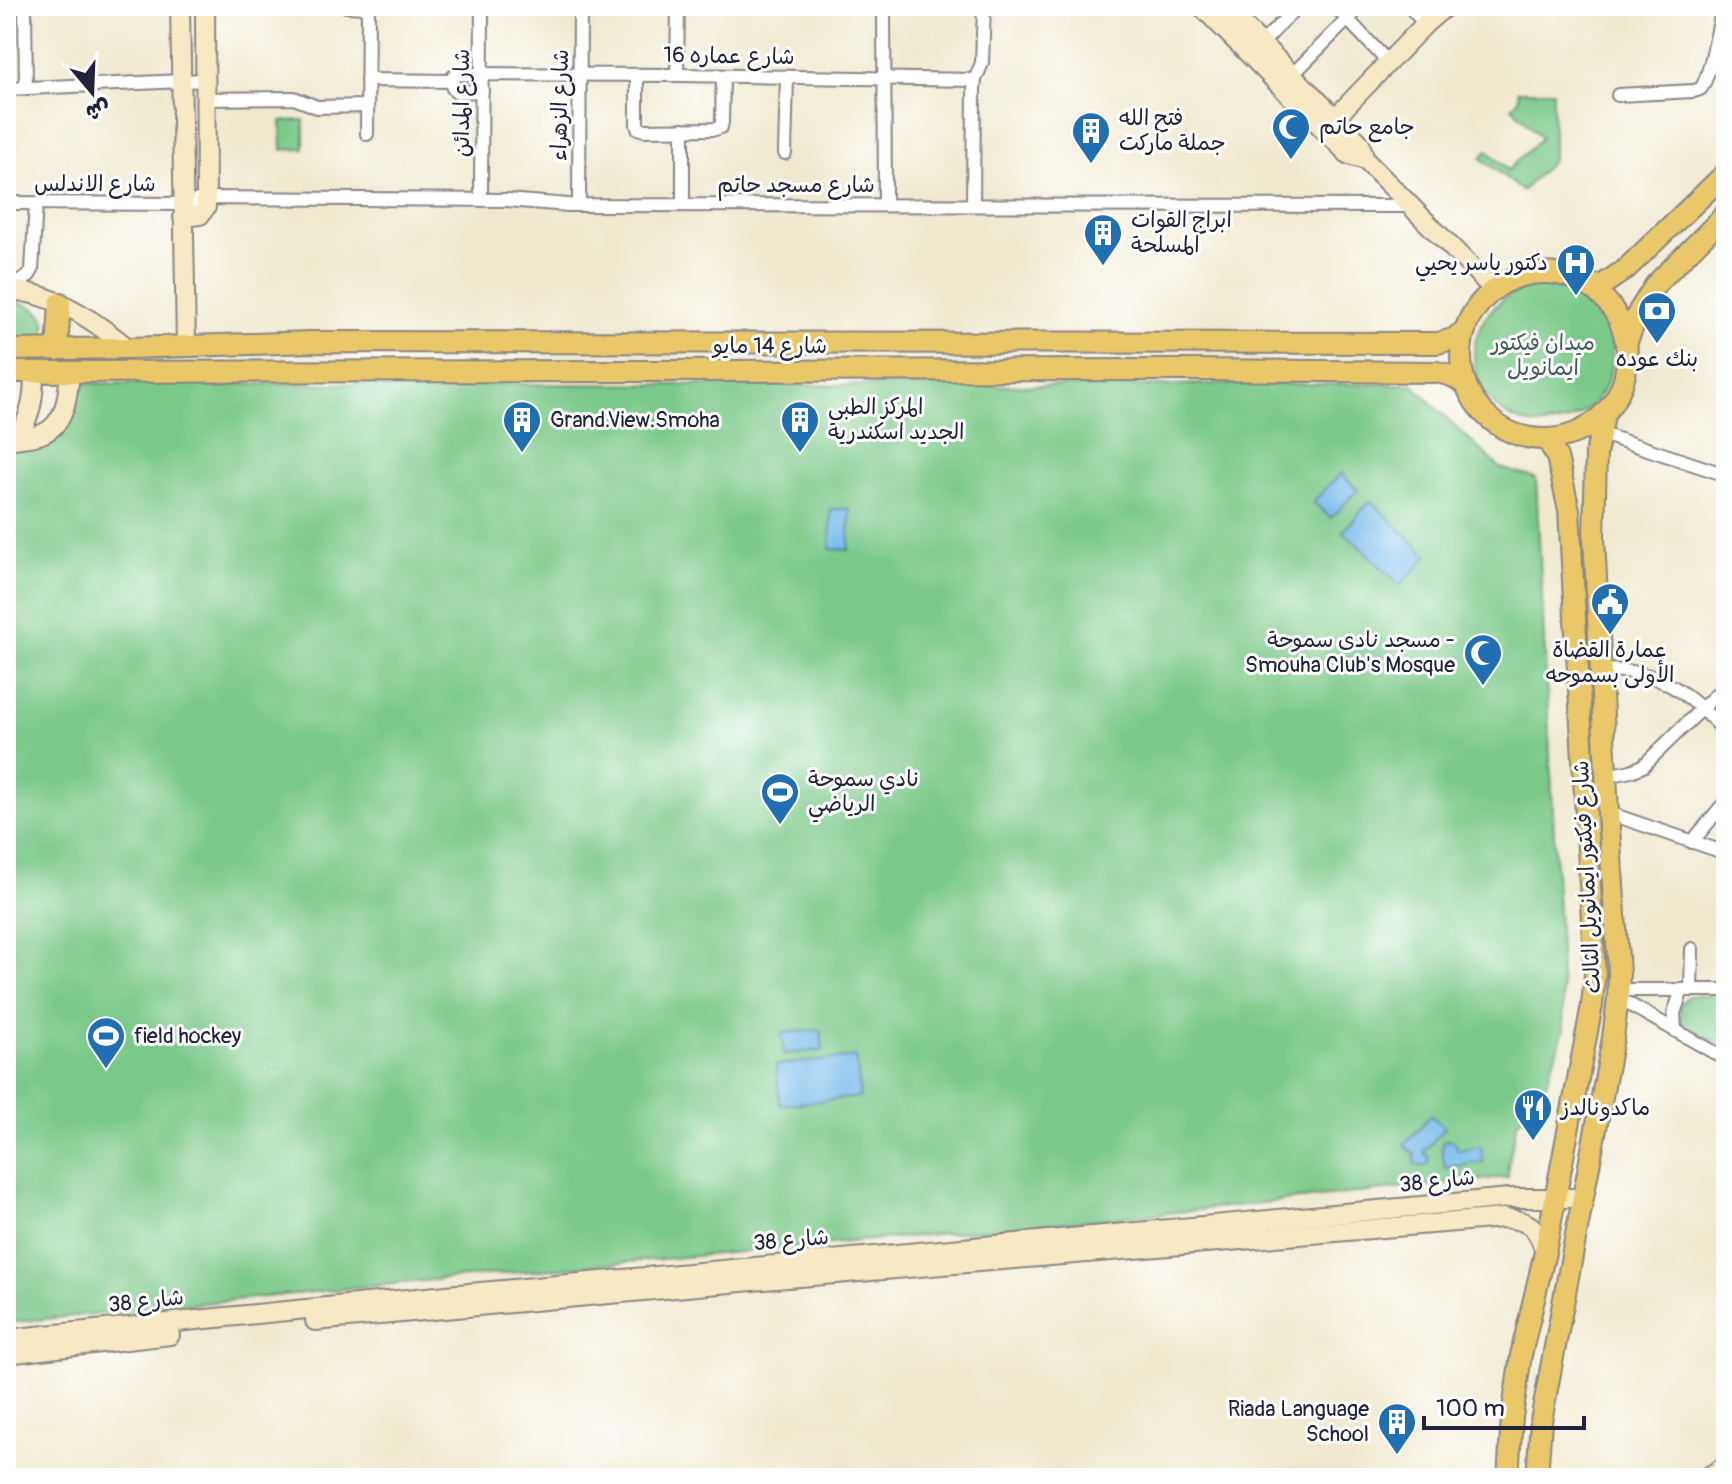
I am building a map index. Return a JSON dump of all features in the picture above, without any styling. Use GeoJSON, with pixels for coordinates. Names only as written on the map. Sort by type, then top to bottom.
{"type":"FeatureCollection","features":[{"type":"Feature","properties":{"kind":"main road"},"geometry":{"type":"LineString","coordinates":[[1591,287],[1610,281],[1640,257],[1726,173]]}},
{"type":"Feature","properties":{"kind":"main road"},"geometry":{"type":"LineString","coordinates":[[1626,344],[1646,298],[1661,278],[1726,214]]}},
{"type":"Feature","properties":{"kind":"main road"},"geometry":{"type":"LineString","coordinates":[[1640,257],[1638,263],[1643,275],[1648,279],[1661,278]]}},
{"type":"Feature","properties":{"kind":"main road"},"geometry":{"type":"LineString","coordinates":[[1541,273],[1559,274],[1591,287],[1617,317],[1626,344],[1626,371],[1622,386],[1605,412],[1572,434],[1547,439],[1525,436],[1504,428],[1486,415],[1474,401],[1466,384],[1461,362],[1462,345],[1472,315],[1494,290],[1516,278],[1541,273]]}},
{"type":"Feature","properties":{"kind":"main road"},"geometry":{"type":"LineString","coordinates":[[57,350],[60,303]]}},
{"type":"Feature","properties":{"kind":"main road","name":"شارع 14 مايو"},"geometry":{"type":"LineString","coordinates":[[6,350],[307,342],[1438,343],[1453,339],[1465,330]]}},
{"type":"Feature","properties":{"kind":"main road"},"geometry":{"type":"LineString","coordinates":[[992,370],[999,354],[995,342]]}},
{"type":"Feature","properties":{"kind":"main road","name":"شارع 14 مايو"},"geometry":{"type":"LineString","coordinates":[[6,372],[1437,372],[1466,384]]}},
{"type":"Feature","properties":{"kind":"main road","name":"شارع فيكتور ايمانويل الثالث"},"geometry":{"type":"LineString","coordinates":[[1537,1476],[1541,1421],[1613,1038],[1618,994],[1594,538],[1599,433],[1605,412]]}},
{"type":"Feature","properties":{"kind":"main road","name":"شارع فيكتور ايمانويل الثالث"},"geometry":{"type":"LineString","coordinates":[[1508,1478],[1512,1417],[1521,1355],[1545,1252],[1595,975],[1569,510],[1557,457],[1547,439]]}},
{"type":"Feature","properties":{"kind":"main road"},"geometry":{"type":"LineString","coordinates":[[1561,475],[1578,468],[1596,471]]}},
{"type":"Feature","properties":{"kind":"main road"},"geometry":{"type":"LineString","coordinates":[[1512,1417],[1541,1421]]}},
{"type":"Feature","properties":{"kind":"street"},"geometry":{"type":"LineString","coordinates":[[25,6],[26,88]]}},
{"type":"Feature","properties":{"kind":"street"},"geometry":{"type":"LineString","coordinates":[[180,6],[186,346]]}},
{"type":"Feature","properties":{"kind":"street"},"geometry":{"type":"LineString","coordinates":[[183,210],[196,216],[206,207],[205,6]]}},
{"type":"Feature","properties":{"kind":"street"},"geometry":{"type":"LineString","coordinates":[[346,6],[368,6],[367,134]]}},
{"type":"Feature","properties":{"kind":"street"},"geometry":{"type":"LineString","coordinates":[[475,6],[482,6]]}},
{"type":"Feature","properties":{"kind":"street","name":"شارع المدائن"},"geometry":{"type":"LineString","coordinates":[[481,199],[482,6]]}},
{"type":"Feature","properties":{"kind":"street","name":"شارع الزهراء"},"geometry":{"type":"LineString","coordinates":[[579,205],[580,6]]}},
{"type":"Feature","properties":{"kind":"street"},"geometry":{"type":"LineString","coordinates":[[677,75],[678,6]]}},
{"type":"Feature","properties":{"kind":"street"},"geometry":{"type":"LineString","coordinates":[[884,6],[885,205]]}},
{"type":"Feature","properties":{"kind":"street"},"geometry":{"type":"LineString","coordinates":[[973,205],[975,80],[982,63],[984,6]]}},
{"type":"Feature","properties":{"kind":"street"},"geometry":{"type":"LineString","coordinates":[[1201,6],[1349,155],[1365,160]]}},
{"type":"Feature","properties":{"kind":"street"},"geometry":{"type":"LineString","coordinates":[[1261,44],[1298,6]]}},
{"type":"Feature","properties":{"kind":"street"},"geometry":{"type":"LineString","coordinates":[[1335,6],[1388,62]]}},
{"type":"Feature","properties":{"kind":"street"},"geometry":{"type":"LineString","coordinates":[[1292,75],[1361,6]]}},
{"type":"Feature","properties":{"kind":"street"},"geometry":{"type":"LineString","coordinates":[[1409,6],[1425,24]]}},
{"type":"Feature","properties":{"kind":"street"},"geometry":{"type":"LineString","coordinates":[[1335,118],[1446,6]]}},
{"type":"Feature","properties":{"kind":"street"},"geometry":{"type":"LineString","coordinates":[[1618,95],[1700,89],[1710,64],[1723,6]]}},
{"type":"Feature","properties":{"kind":"street"},"geometry":{"type":"LineString","coordinates":[[1230,8],[1261,44],[1360,143],[1365,160],[1494,290]]}},
{"type":"Feature","properties":{"kind":"street","name":"شارع عماره 16"},"geometry":{"type":"LineString","coordinates":[[453,81],[455,75],[975,80]]}},
{"type":"Feature","properties":{"kind":"street"},"geometry":{"type":"LineString","coordinates":[[637,75],[637,124],[644,130],[721,127],[723,76]]}},
{"type":"Feature","properties":{"kind":"street"},"geometry":{"type":"LineString","coordinates":[[785,153],[787,77]]}},
{"type":"Feature","properties":{"kind":"street"},"geometry":{"type":"LineString","coordinates":[[6,89],[205,80]]}},
{"type":"Feature","properties":{"kind":"street"},"geometry":{"type":"LineString","coordinates":[[367,80],[453,81],[456,92],[482,91]]}},
{"type":"Feature","properties":{"kind":"street"},"geometry":{"type":"LineString","coordinates":[[205,99],[294,98],[317,107],[367,106]]}},
{"type":"Feature","properties":{"kind":"street"},"geometry":{"type":"LineString","coordinates":[[683,129],[683,205]]}},
{"type":"Feature","properties":{"kind":"street","name":"شارع مسجد حاتم"},"geometry":{"type":"LineString","coordinates":[[206,198],[481,199],[579,205],[1410,206]]}},
{"type":"Feature","properties":{"kind":"street","name":"شارع الاندلس"},"geometry":{"type":"LineString","coordinates":[[6,203],[183,210]]}},
{"type":"Feature","properties":{"kind":"street"},"geometry":{"type":"LineString","coordinates":[[6,281],[26,279],[32,270],[36,203]]}},
{"type":"Feature","properties":{"kind":"street"},"geometry":{"type":"LineString","coordinates":[[6,290],[31,292],[60,303],[97,323],[128,348]]}},
{"type":"Feature","properties":{"kind":"street"},"geometry":{"type":"LineString","coordinates":[[11,439],[45,433],[61,418],[68,396],[70,371]]}},
{"type":"Feature","properties":{"kind":"street"},"geometry":{"type":"LineString","coordinates":[[11,439],[29,417],[34,373]]}},
{"type":"Feature","properties":{"kind":"street"},"geometry":{"type":"LineString","coordinates":[[1599,433],[1726,475]]}},
{"type":"Feature","properties":{"kind":"street"},"geometry":{"type":"LineString","coordinates":[[1600,671],[1627,671],[1669,683],[1702,708],[1726,732]]}},
{"type":"Feature","properties":{"kind":"street"},"geometry":{"type":"LineString","coordinates":[[1606,776],[1643,766],[1726,685]]}},
{"type":"Feature","properties":{"kind":"street"},"geometry":{"type":"LineString","coordinates":[[1692,842],[1726,801]]}},
{"type":"Feature","properties":{"kind":"street"},"geometry":{"type":"LineString","coordinates":[[1608,813],[1726,853]]}},
{"type":"Feature","properties":{"kind":"street"},"geometry":{"type":"LineString","coordinates":[[1675,1030],[1674,1013],[1686,990],[1692,949]]}},
{"type":"Feature","properties":{"kind":"street"},"geometry":{"type":"LineString","coordinates":[[1618,994],[1726,990]]}},
{"type":"Feature","properties":{"kind":"street"},"geometry":{"type":"LineString","coordinates":[[1618,994],[1726,1059]]}},
{"type":"Feature","properties":{"kind":"street","name":"شارع 38"},"geometry":{"type":"LineString","coordinates":[[6,1354],[619,1286],[1509,1198],[1582,1198]]}},
{"type":"Feature","properties":{"kind":"street","name":"شارع 38"},"geometry":{"type":"LineString","coordinates":[[6,1339],[619,1286],[1503,1218],[1530,1225],[1539,1234],[1545,1252]]}},
{"type":"Feature","properties":{"kind":"street"},"geometry":{"type":"LineString","coordinates":[[1706,1478],[1726,1466]]}},
{"type":"Feature","properties":{"kind":"green space"},"geometry":{"type":"Polygon","coordinates":[[[1518,91],[1553,91],[1553,160],[1522,191],[1481,158],[1487,150],[1508,170],[1541,138],[1512,107],[1519,98],[1518,91]]]}},
{"type":"Feature","properties":{"kind":"green space"},"geometry":{"type":"Polygon","coordinates":[[[304,120],[304,149],[282,150],[281,121],[304,120]]]}},
{"type":"Feature","properties":{"kind":"green space","name":"ميدان فيكتور ايمانويل"},"geometry":{"type":"Polygon","coordinates":[[[1543,287],[1570,292],[1592,307],[1607,329],[1612,356],[1607,383],[1592,405],[1570,420],[1543,425],[1516,420],[1494,405],[1479,383],[1474,356],[1479,329],[1494,307],[1516,292],[1543,287]]]}},
{"type":"Feature","properties":{"kind":"green space"},"geometry":{"type":"Polygon","coordinates":[[[6,300],[25,304],[42,315],[45,331],[42,336],[31,341],[6,343],[6,300]]]}},
{"type":"Feature","properties":{"kind":"green space","name":"نادي سموحة الرياضي"},"geometry":{"type":"Polygon","coordinates":[[[85,383],[1413,384],[1500,468],[1536,478],[1564,1030],[1539,1104],[1517,1122],[1508,1177],[1168,1213],[432,1280],[6,1323],[6,442],[52,442],[85,383]]]}},
{"type":"Feature","properties":{"kind":"green space"},"geometry":{"type":"Polygon","coordinates":[[[1688,996],[1726,996],[1726,1048],[1681,1024],[1680,1005],[1688,996]]]}},
{"type":"Feature","properties":{"kind":"water"},"geometry":{"type":"Polygon","coordinates":[[[1341,473],[1358,490],[1331,518],[1313,502],[1341,473]]]}},
{"type":"Feature","properties":{"kind":"water"},"geometry":{"type":"Polygon","coordinates":[[[1371,501],[1428,556],[1400,585],[1343,531],[1371,501]]]}},
{"type":"Feature","properties":{"kind":"water"},"geometry":{"type":"Polygon","coordinates":[[[831,509],[850,509],[849,550],[830,549],[831,509]]]}},
{"type":"Feature","properties":{"kind":"water"},"geometry":{"type":"Polygon","coordinates":[[[821,1030],[823,1050],[784,1054],[782,1033],[821,1030]]]}},
{"type":"Feature","properties":{"kind":"water"},"geometry":{"type":"Polygon","coordinates":[[[856,1057],[860,1097],[780,1105],[776,1065],[856,1057]]]}},
{"type":"Feature","properties":{"kind":"water"},"geometry":{"type":"Polygon","coordinates":[[[1431,1115],[1445,1128],[1424,1151],[1429,1163],[1419,1166],[1415,1163],[1415,1155],[1404,1145],[1431,1115]]]}},
{"type":"Feature","properties":{"kind":"water"},"geometry":{"type":"Polygon","coordinates":[[[1444,1141],[1455,1142],[1457,1150],[1481,1146],[1483,1162],[1445,1168],[1442,1149],[1444,1141]]]}},
{"type":"Feature","properties":{"kind":"place","name":"جامع حاتم"},"geometry":{"type":"Point","coordinates":[1291,161]}},
{"type":"Feature","properties":{"kind":"place","name":"فتح الله جملة ماركت"},"geometry":{"type":"Point","coordinates":[1091,165]}},
{"type":"Feature","properties":{"kind":"place","name":"ابراج القوات المسلحة"},"geometry":{"type":"Point","coordinates":[1103,267]}},
{"type":"Feature","properties":{"kind":"place","name":"دكتور ياسر يحيي"},"geometry":{"type":"Point","coordinates":[1576,297]}},
{"type":"Feature","properties":{"kind":"place","name":"بنك عوده"},"geometry":{"type":"Point","coordinates":[1657,345]}},
{"type":"Feature","properties":{"kind":"place","name":"Grand.View.Smoha"},"geometry":{"type":"Point","coordinates":[522,454]}},
{"type":"Feature","properties":{"kind":"place","name":"المركز الطبى الجديد اسكندرية"},"geometry":{"type":"Point","coordinates":[800,454]}},
{"type":"Feature","properties":{"kind":"place","name":"عمارة القضاة الأولى بسموحه"},"geometry":{"type":"Point","coordinates":[1610,636]}},
{"type":"Feature","properties":{"kind":"place","name":"مسجد نادى سموحة - Smouha Club's Mosque"},"geometry":{"type":"Point","coordinates":[1483,687]}},
{"type":"Feature","properties":{"kind":"place","name":"نادي سموحة الرياضي"},"geometry":{"type":"Point","coordinates":[780,826]}},
{"type":"Feature","properties":{"kind":"place","name":"field hockey"},"geometry":{"type":"Point","coordinates":[106,1070]}},
{"type":"Feature","properties":{"kind":"place","name":"ماكدونالدز"},"geometry":{"type":"Point","coordinates":[1533,1142]}},
{"type":"Feature","properties":{"kind":"place","name":"Riada Language School"},"geometry":{"type":"Point","coordinates":[1397,1456]}}]}
